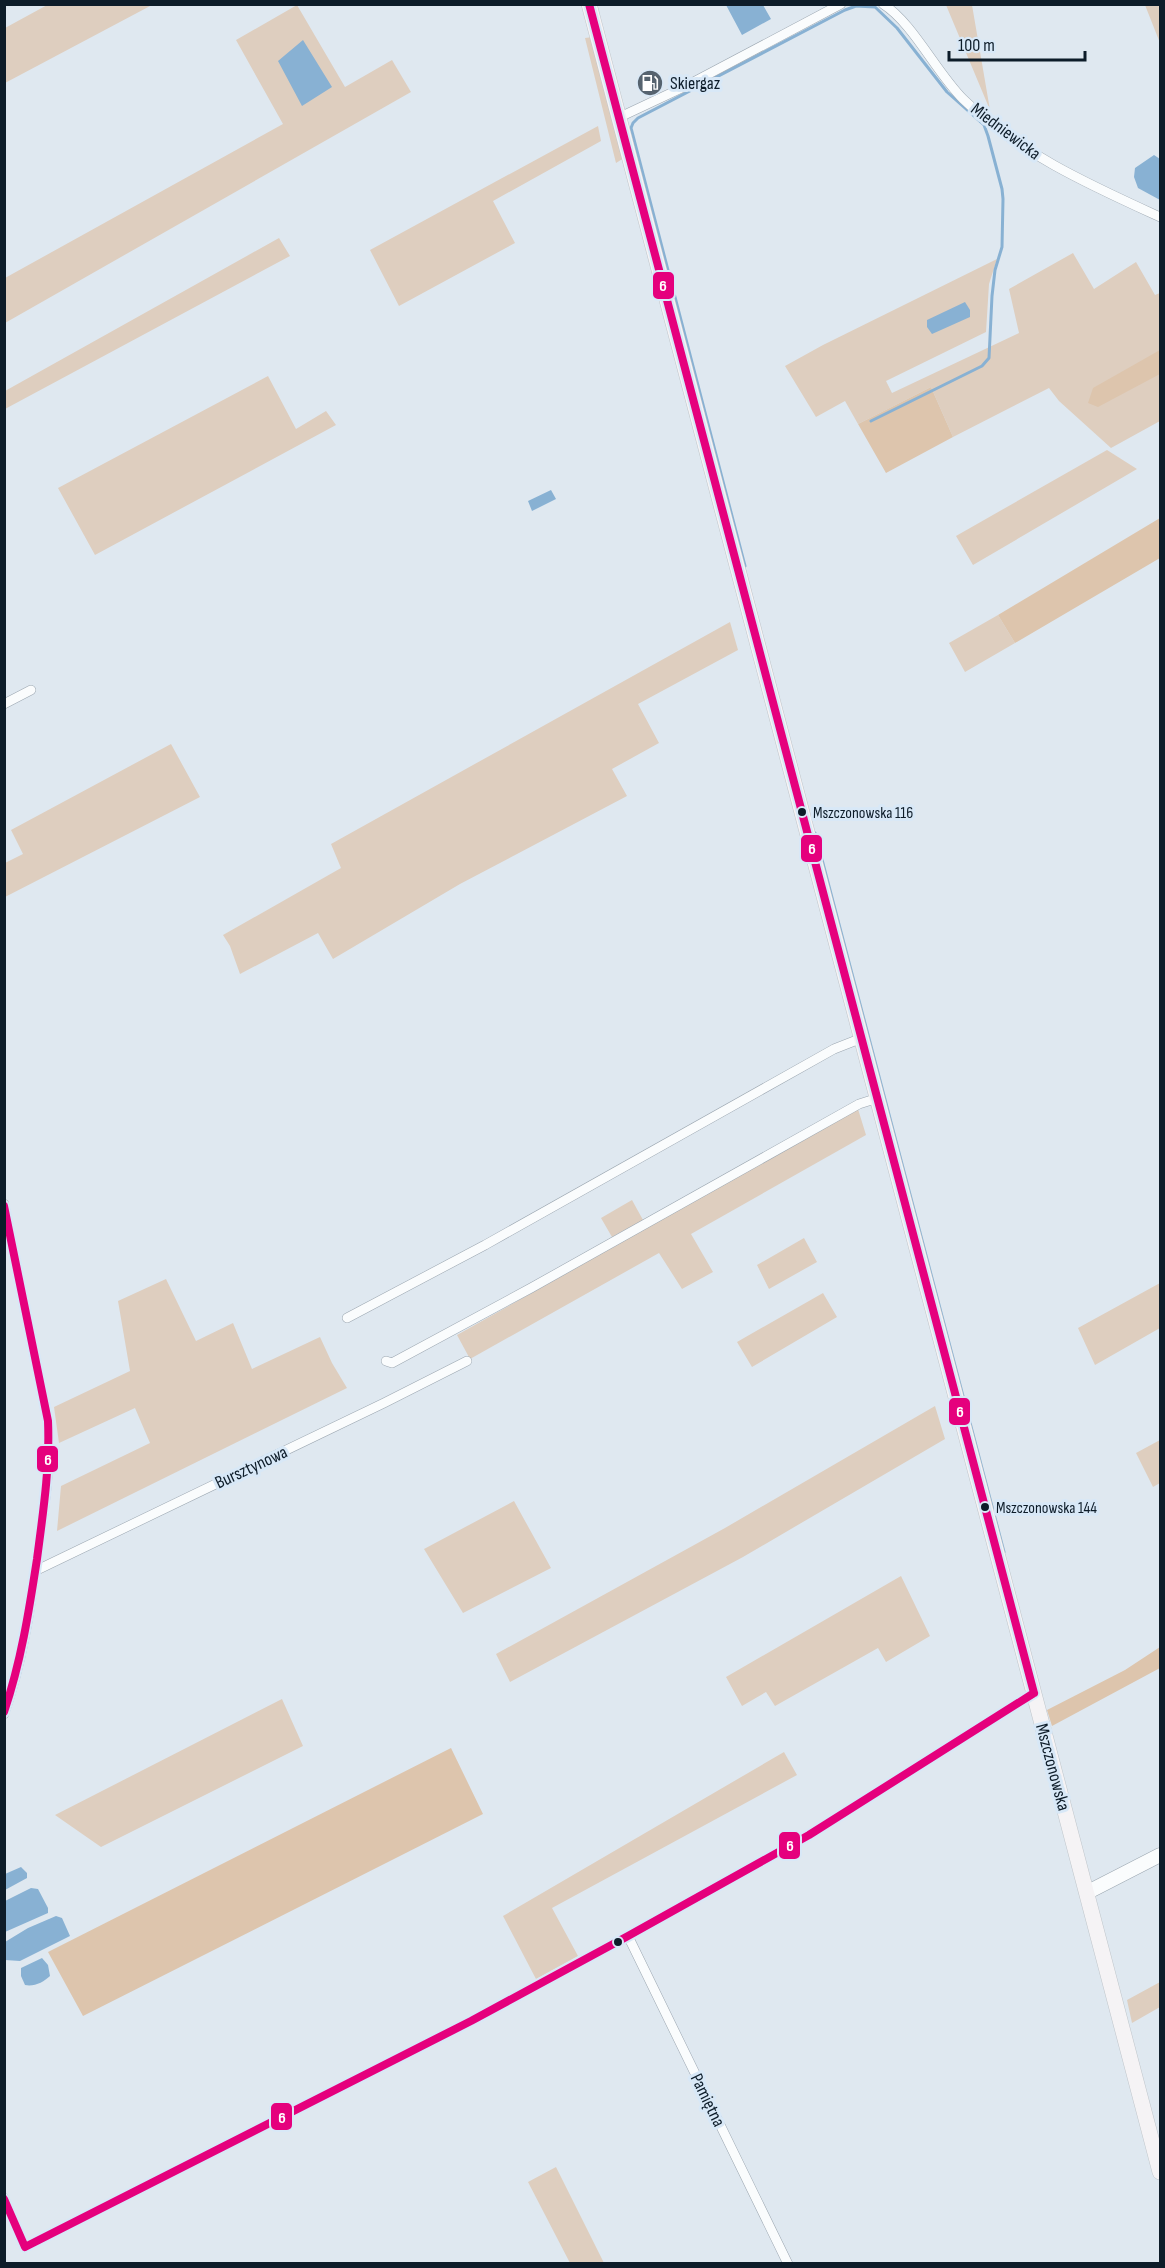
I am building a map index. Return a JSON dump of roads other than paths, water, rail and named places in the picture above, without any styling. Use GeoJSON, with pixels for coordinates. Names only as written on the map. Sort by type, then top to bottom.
{"type":"FeatureCollection","features":[{"type":"Feature","properties":{"kind":"main road","name":"Mszczonowska"},"geometry":{"type":"LineString","coordinates":[[589,4],[1161,2172]]}},
{"type":"Feature","properties":{"kind":"main road"},"geometry":{"type":"LineString","coordinates":[[1088,1892],[1161,1855]]}},
{"type":"Feature","properties":{"kind":"street"},"geometry":{"type":"LineString","coordinates":[[620,117],[688,85],[841,4]]}},
{"type":"Feature","properties":{"kind":"street","name":"Miedniewicka"},"geometry":{"type":"LineString","coordinates":[[883,4],[906,24],[952,87],[978,112],[1051,165],[1161,217]]}},
{"type":"Feature","properties":{"kind":"street"},"geometry":{"type":"LineString","coordinates":[[4,704],[31,690]]}},
{"type":"Feature","properties":{"kind":"street"},"geometry":{"type":"LineString","coordinates":[[347,1318],[485,1245],[834,1049],[862,1038]]}},
{"type":"Feature","properties":{"kind":"street"},"geometry":{"type":"LineString","coordinates":[[386,1361],[392,1363],[413,1352],[859,1104],[878,1098]]}},
{"type":"Feature","properties":{"kind":"street"},"geometry":{"type":"LineString","coordinates":[[4,1204],[48,1421],[50,1448],[35,1571],[16,1680],[4,1714]]}},
{"type":"Feature","properties":{"kind":"street","name":"Bursztynowa"},"geometry":{"type":"LineString","coordinates":[[35,1571],[467,1361]]}},
{"type":"Feature","properties":{"kind":"street"},"geometry":{"type":"LineString","coordinates":[[4,2198],[25,2247],[471,2021],[628,1936],[809,1835],[1034,1693]]}},
{"type":"Feature","properties":{"kind":"street","name":"Pamiętna"},"geometry":{"type":"LineString","coordinates":[[628,1936],[789,2264]]}},
{"type":"Feature","properties":{"kind":"water"},"geometry":{"type":"Polygon","coordinates":[[[726,5],[763,5],[771,19],[742,35],[726,5]]]}},
{"type":"Feature","properties":{"kind":"water"},"geometry":{"type":"Polygon","coordinates":[[[303,40],[332,87],[302,106],[278,61],[303,40]]]}},
{"type":"Feature","properties":{"kind":"water"},"geometry":{"type":"Polygon","coordinates":[[[1154,155],[1160,159],[1160,200],[1138,188],[1134,177],[1135,168],[1154,155]]]}},
{"type":"Feature","properties":{"kind":"water"},"geometry":{"type":"Polygon","coordinates":[[[965,302],[970,310],[970,317],[932,334],[927,327],[927,320],[965,302]]]}},
{"type":"Feature","properties":{"kind":"water"},"geometry":{"type":"Polygon","coordinates":[[[551,490],[556,499],[532,511],[528,501],[551,490]]]}},
{"type":"Feature","properties":{"kind":"water"},"geometry":{"type":"Polygon","coordinates":[[[21,1867],[27,1873],[27,1878],[5,1890],[5,1874],[21,1867]]]}},
{"type":"Feature","properties":{"kind":"water"},"geometry":{"type":"Polygon","coordinates":[[[31,1888],[38,1889],[48,1908],[48,1913],[5,1932],[5,1901],[31,1888]]]}},
{"type":"Feature","properties":{"kind":"water"},"geometry":{"type":"Polygon","coordinates":[[[56,1916],[62,1918],[70,1936],[20,1961],[5,1960],[5,1942],[28,1928],[56,1916]]]}},
{"type":"Feature","properties":{"kind":"water"},"geometry":{"type":"Polygon","coordinates":[[[42,1958],[48,1965],[50,1976],[39,1984],[25,1985],[21,1976],[21,1968],[42,1958]]]}},
{"type":"Feature","properties":{"kind":"waterway"},"geometry":{"type":"LineString","coordinates":[[745,566],[631,128],[638,118],[856,6],[875,7],[897,28],[947,92],[984,125],[1003,199],[1002,247],[995,270],[989,358],[982,366],[871,421]]}},
{"type":"Feature","properties":{"kind":"waterway"},"geometry":{"type":"LineString","coordinates":[[815,833],[1004,1552]]}},
{"type":"Feature","properties":{"kind":"place","name":"Skiergaz"},"geometry":{"type":"Point","coordinates":[650,83]}},
{"type":"Feature","properties":{"kind":"place","name":"Mszczonowska 116"},"geometry":{"type":"Point","coordinates":[802,812]}},
{"type":"Feature","properties":{"kind":"place","name":"Mszczonowska 144"},"geometry":{"type":"Point","coordinates":[985,1507]}}]}
